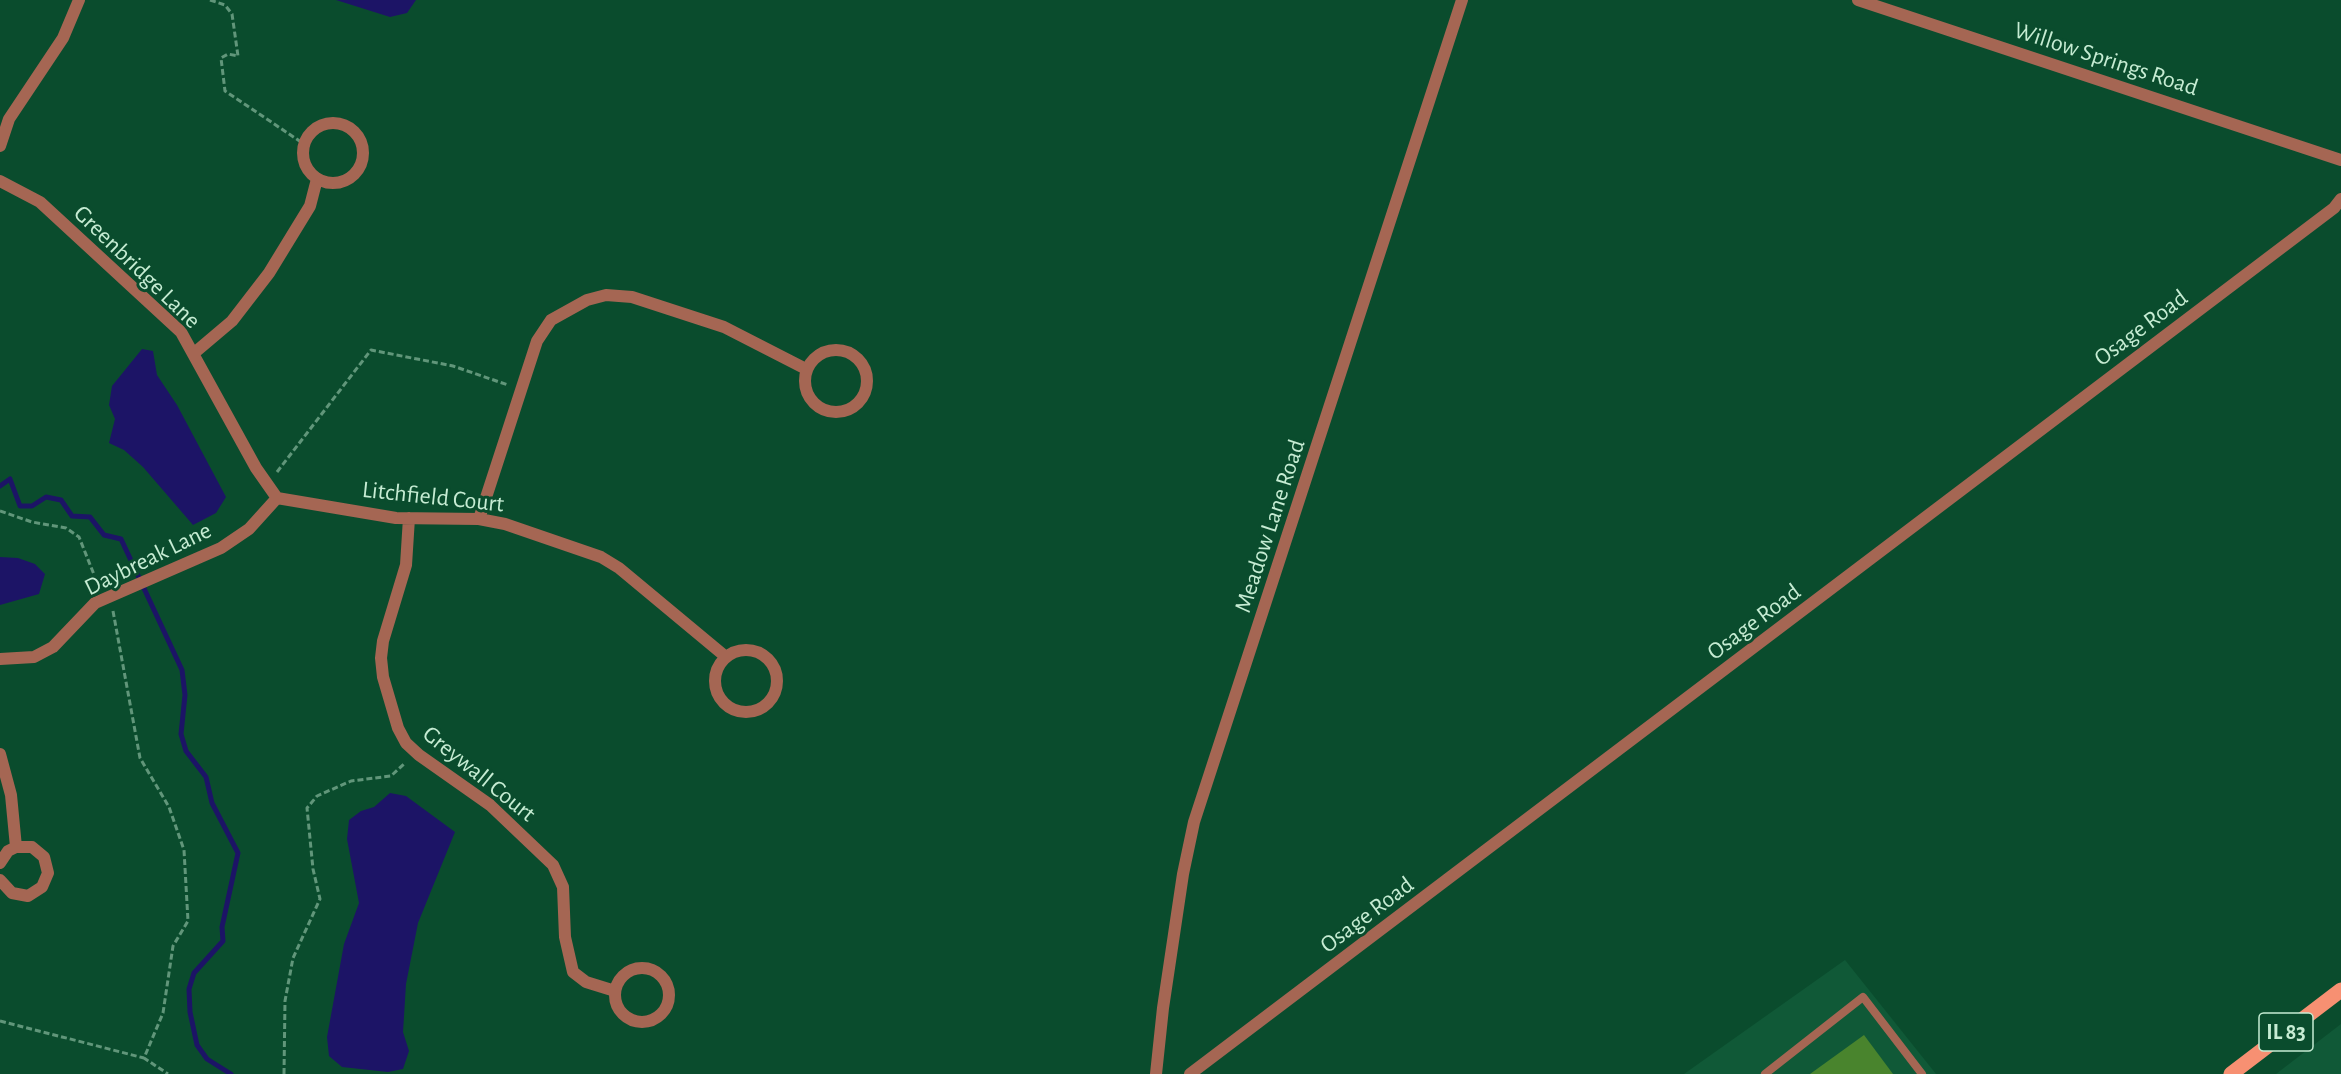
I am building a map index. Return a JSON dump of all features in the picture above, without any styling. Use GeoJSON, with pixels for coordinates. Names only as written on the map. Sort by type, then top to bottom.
{"type":"FeatureCollection","features":[{"type":"Feature","properties":{"kind":"main road","name":"IL 83"},"geometry":{"type":"LineString","coordinates":[[2231,1074],[2341,990]]}},
{"type":"Feature","properties":{"kind":"street"},"geometry":{"type":"LineString","coordinates":[[0,146],[9,119],[63,38],[79,0]]}},
{"type":"Feature","properties":{"kind":"street","name":"Meadow Lane Road"},"geometry":{"type":"LineString","coordinates":[[1156,1074],[1163,1008],[1183,874],[1194,822],[1385,243],[1462,0]]}},
{"type":"Feature","properties":{"kind":"street","name":"Willow Springs Road"},"geometry":{"type":"LineString","coordinates":[[1858,0],[2341,160]]}},
{"type":"Feature","properties":{"kind":"street"},"geometry":{"type":"LineString","coordinates":[[335,123],[353,130],[363,147],[360,167],[355,175],[336,184],[317,179],[304,164],[304,144],[316,128],[335,123]]}},
{"type":"Feature","properties":{"kind":"street"},"geometry":{"type":"LineString","coordinates":[[193,354],[232,321],[269,273],[310,206],[317,179]]}},
{"type":"Feature","properties":{"kind":"street","name":"Greenbridge Lane"},"geometry":{"type":"LineString","coordinates":[[0,181],[40,202],[181,332],[277,498]]}},
{"type":"Feature","properties":{"kind":"street","name":"Osage Road"},"geometry":{"type":"LineString","coordinates":[[1190,1074],[2334,208],[2341,199]]}},
{"type":"Feature","properties":{"kind":"street"},"geometry":{"type":"LineString","coordinates":[[479,519],[537,341],[551,320],[587,300],[606,295],[632,297],[724,327],[806,369]]}},
{"type":"Feature","properties":{"kind":"street"},"geometry":{"type":"LineString","coordinates":[[828,350],[848,351],[864,366],[867,387],[855,405],[846,411],[825,411],[809,398],[805,389],[806,369],[811,361],[828,350]]}},
{"type":"Feature","properties":{"kind":"street","name":"Litchfield Court"},"geometry":{"type":"LineString","coordinates":[[277,498],[409,518],[479,519],[505,524],[602,557],[619,568],[726,657]]}},
{"type":"Feature","properties":{"kind":"street","name":"Daybreak Lane"},"geometry":{"type":"LineString","coordinates":[[0,659],[34,657],[53,647],[95,603],[221,548],[240,535],[277,498]]}},
{"type":"Feature","properties":{"kind":"street","name":"Greywall Court"},"geometry":{"type":"LineString","coordinates":[[409,518],[406,565],[383,641],[381,658],[383,677],[398,728],[406,743],[417,753],[490,805],[553,865],[563,887],[565,937],[573,972],[586,982],[615,991]]}},
{"type":"Feature","properties":{"kind":"street"},"geometry":{"type":"LineString","coordinates":[[744,650],[754,651],[771,662],[777,682],[770,701],[752,711],[741,711],[724,702],[715,684],[716,674],[726,657],[744,650]]}},
{"type":"Feature","properties":{"kind":"street"},"geometry":{"type":"LineString","coordinates":[[0,754],[11,795],[16,847]]}},
{"type":"Feature","properties":{"kind":"street"},"geometry":{"type":"LineString","coordinates":[[0,863],[8,851],[24,846],[39,851],[47,865],[46,881],[36,893],[20,896],[5,888],[0,880]]}},
{"type":"Feature","properties":{"kind":"street"},"geometry":{"type":"LineString","coordinates":[[648,968],[663,977],[667,985],[668,1002],[658,1017],[641,1022],[632,1020],[618,1009],[615,991],[618,982],[630,970],[648,968]]}},
{"type":"Feature","properties":{"kind":"lane"},"geometry":{"type":"LineString","coordinates":[[1765,1074],[1863,997],[1922,1074]]}},
{"type":"Feature","properties":{"kind":"path"},"geometry":{"type":"LineString","coordinates":[[210,0],[225,5],[232,14],[238,56],[228,54],[221,58],[225,91],[304,144]]}},
{"type":"Feature","properties":{"kind":"path"},"geometry":{"type":"LineString","coordinates":[[267,484],[371,350],[453,366],[521,389]]}},
{"type":"Feature","properties":{"kind":"path"},"geometry":{"type":"LineString","coordinates":[[0,511],[32,522],[66,528],[79,537],[103,592]]}},
{"type":"Feature","properties":{"kind":"path"},"geometry":{"type":"LineString","coordinates":[[112,609],[140,758],[169,807],[184,850],[188,921],[173,946],[163,1013],[144,1058]]}},
{"type":"Feature","properties":{"kind":"path"},"geometry":{"type":"LineString","coordinates":[[284,1074],[285,1001],[293,958],[320,899],[313,869],[307,808],[317,796],[351,781],[391,776],[417,753]]}},
{"type":"Feature","properties":{"kind":"path"},"geometry":{"type":"LineString","coordinates":[[0,1021],[144,1058],[168,1074]]}},
{"type":"Feature","properties":{"kind":"shaded area"},"geometry":{"type":"Polygon","coordinates":[[[336,0],[416,0],[407,13],[390,17],[336,0]]]}},
{"type":"Feature","properties":{"kind":"shaded area"},"geometry":{"type":"Polygon","coordinates":[[[142,349],[153,351],[157,375],[177,405],[226,497],[216,513],[193,525],[143,467],[124,450],[109,443],[115,419],[109,405],[112,386],[142,349]]]}},
{"type":"Feature","properties":{"kind":"shaded area"},"geometry":{"type":"Polygon","coordinates":[[[0,557],[18,558],[35,564],[45,574],[39,594],[0,605],[0,557]]]}},
{"type":"Feature","properties":{"kind":"shaded area"},"geometry":{"type":"Polygon","coordinates":[[[390,793],[406,796],[455,832],[418,923],[406,984],[403,1032],[409,1051],[403,1069],[388,1072],[342,1067],[329,1056],[327,1037],[344,944],[359,903],[347,839],[349,820],[361,811],[374,807],[390,793]]]}},
{"type":"Feature","properties":{"kind":"shaded area"},"geometry":{"type":"Polygon","coordinates":[[[1845,960],[1936,1074],[1684,1074],[1845,960]]]}},
{"type":"Feature","properties":{"kind":"shaded area"},"geometry":{"type":"Polygon","coordinates":[[[2341,1024],[2341,1074],[2276,1074],[2341,1024]]]}},
{"type":"Feature","properties":{"kind":"building"},"geometry":{"type":"Polygon","coordinates":[[[1864,1035],[1893,1074],[1810,1074],[1864,1035]]]}},
{"type":"Feature","properties":{"kind":"waterway"},"geometry":{"type":"LineString","coordinates":[[0,486],[10,479],[20,506],[32,506],[46,497],[61,500],[72,516],[90,517],[104,535],[121,539],[182,670],[185,695],[181,734],[186,751],[206,777],[212,803],[238,853],[222,927],[223,941],[194,973],[189,989],[190,1012],[197,1045],[207,1059],[231,1074]]}}]}
